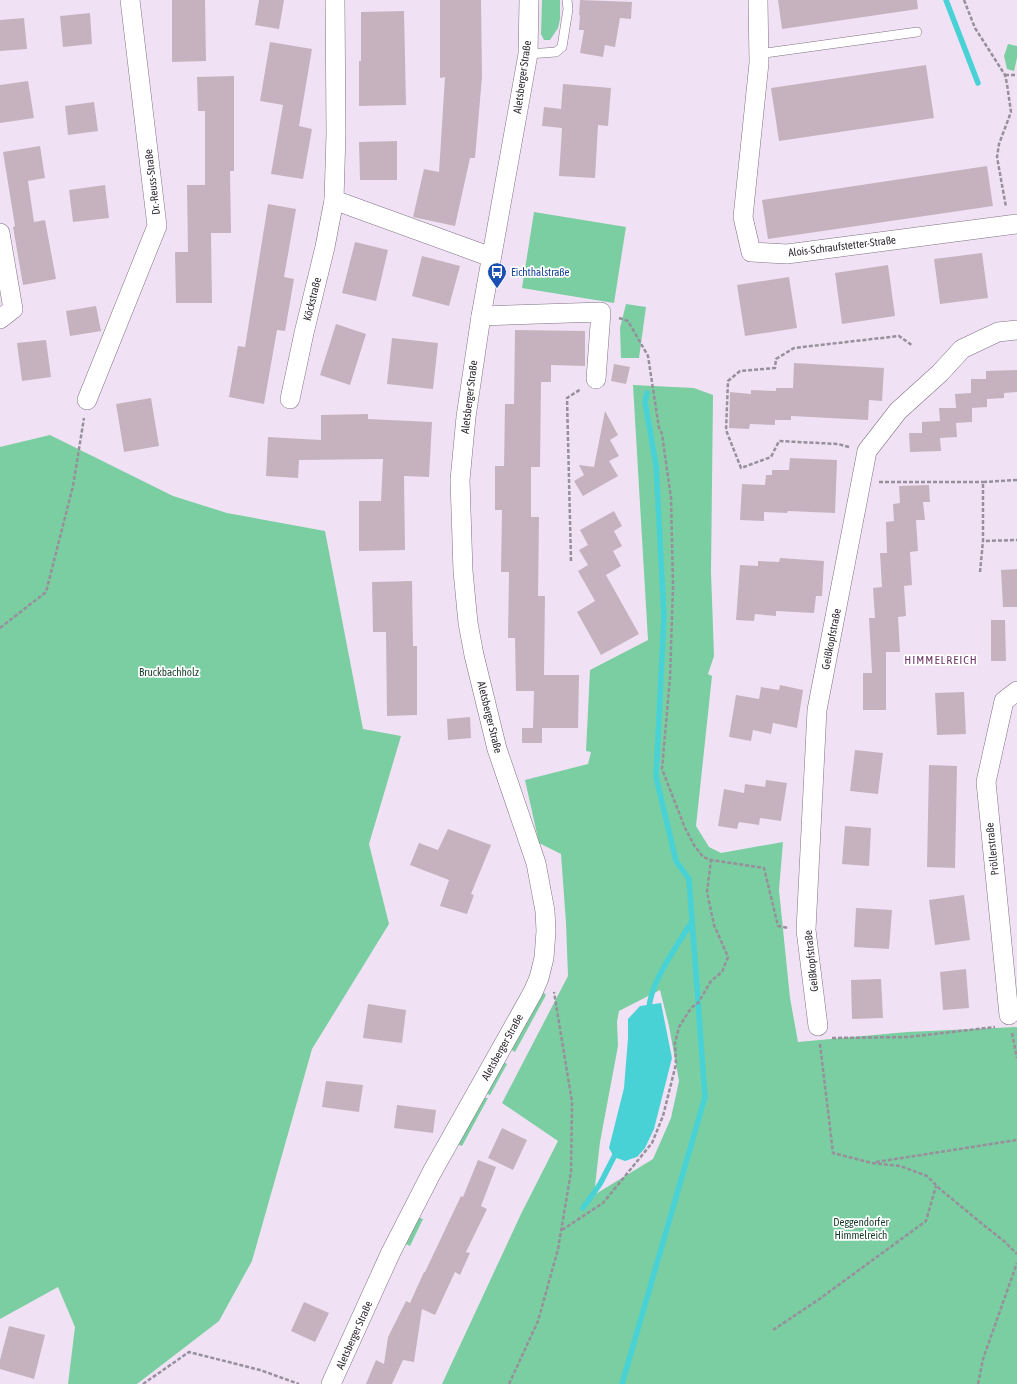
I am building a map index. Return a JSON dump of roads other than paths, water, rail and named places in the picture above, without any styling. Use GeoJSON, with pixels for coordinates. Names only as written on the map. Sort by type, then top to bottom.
{"type":"FeatureCollection","features":[{"type":"Feature","properties":{"kind":"street","name":"Dr.-Reuss-Straße"},"geometry":{"type":"LineString","coordinates":[[87,400],[157,226],[130,0]]}},
{"type":"Feature","properties":{"kind":"street","name":"Köckstraße"},"geometry":{"type":"LineString","coordinates":[[290,399],[325,247],[334,200],[336,133],[335,0]]}},
{"type":"Feature","properties":{"kind":"street","name":"Aletsberger Straße"},"geometry":{"type":"LineString","coordinates":[[332,1384],[391,1252],[432,1172],[533,992],[539,978],[544,958],[546,931],[545,911],[536,864],[496,746],[474,655],[468,623],[462,571],[460,480],[466,417],[481,316],[528,54],[529,0]]}},
{"type":"Feature","properties":{"kind":"street","name":"Alois-Schraufstetter-Straße"},"geometry":{"type":"LineString","coordinates":[[758,0],[759,63],[743,217],[751,252],[787,254],[1013,224]]}},
{"type":"Feature","properties":{"kind":"street"},"geometry":{"type":"LineString","coordinates":[[334,200],[491,257]]}},
{"type":"Feature","properties":{"kind":"street"},"geometry":{"type":"LineString","coordinates":[[0,233],[13,309],[0,319]]}},
{"type":"Feature","properties":{"kind":"street"},"geometry":{"type":"LineString","coordinates":[[481,316],[601,312],[596,379]]}},
{"type":"Feature","properties":{"kind":"street","name":"Geißkopfstraße"},"geometry":{"type":"LineString","coordinates":[[819,1032],[806,930],[817,710],[867,451],[898,411],[940,373],[962,349],[998,332],[1017,330]]}},
{"type":"Feature","properties":{"kind":"street","name":"Pröllerstraße"},"geometry":{"type":"LineString","coordinates":[[1010,1020],[986,782],[1004,701],[1017,691]]}},
{"type":"Feature","properties":{"kind":"lane"},"geometry":{"type":"LineString","coordinates":[[528,54],[556,52],[562,47],[568,9],[567,0]]}},
{"type":"Feature","properties":{"kind":"lane"},"geometry":{"type":"LineString","coordinates":[[758,54],[917,32]]}},
{"type":"Feature","properties":{"kind":"water"},"geometry":{"type":"Polygon","coordinates":[[[661,1003],[672,1058],[654,1129],[645,1148],[637,1157],[625,1161],[614,1157],[609,1148],[624,1088],[628,1019],[640,1006],[661,1003]]]}},
{"type":"Feature","properties":{"kind":"waterway"},"geometry":{"type":"LineString","coordinates":[[946,0],[978,83]]}},
{"type":"Feature","properties":{"kind":"waterway"},"geometry":{"type":"LineString","coordinates":[[622,1384],[705,1097],[689,879],[676,861],[656,777],[664,616],[656,465],[645,402],[647,393]]}},
{"type":"Feature","properties":{"kind":"waterway"},"geometry":{"type":"LineString","coordinates":[[649,1009],[654,987],[659,976],[692,921]]}},
{"type":"Feature","properties":{"kind":"waterway"},"geometry":{"type":"LineString","coordinates":[[583,1208],[600,1184],[617,1151]]}},
{"type":"Feature","properties":{"kind":"place","name":"Eichthalstraße"},"geometry":{"type":"Point","coordinates":[497,289]}},
{"type":"Feature","properties":{"kind":"district","name":"HIMMELREICH"},"geometry":{"type":"Point","coordinates":[941,660]}},
{"type":"Feature","properties":{"kind":"park label","name":"Bruckbachholz"},"geometry":{"type":"Point","coordinates":[169,672]}},
{"type":"Feature","properties":{"kind":"park label","name":"Deggendorfer Himmelreich"},"geometry":{"type":"Point","coordinates":[861,1228]}}]}
